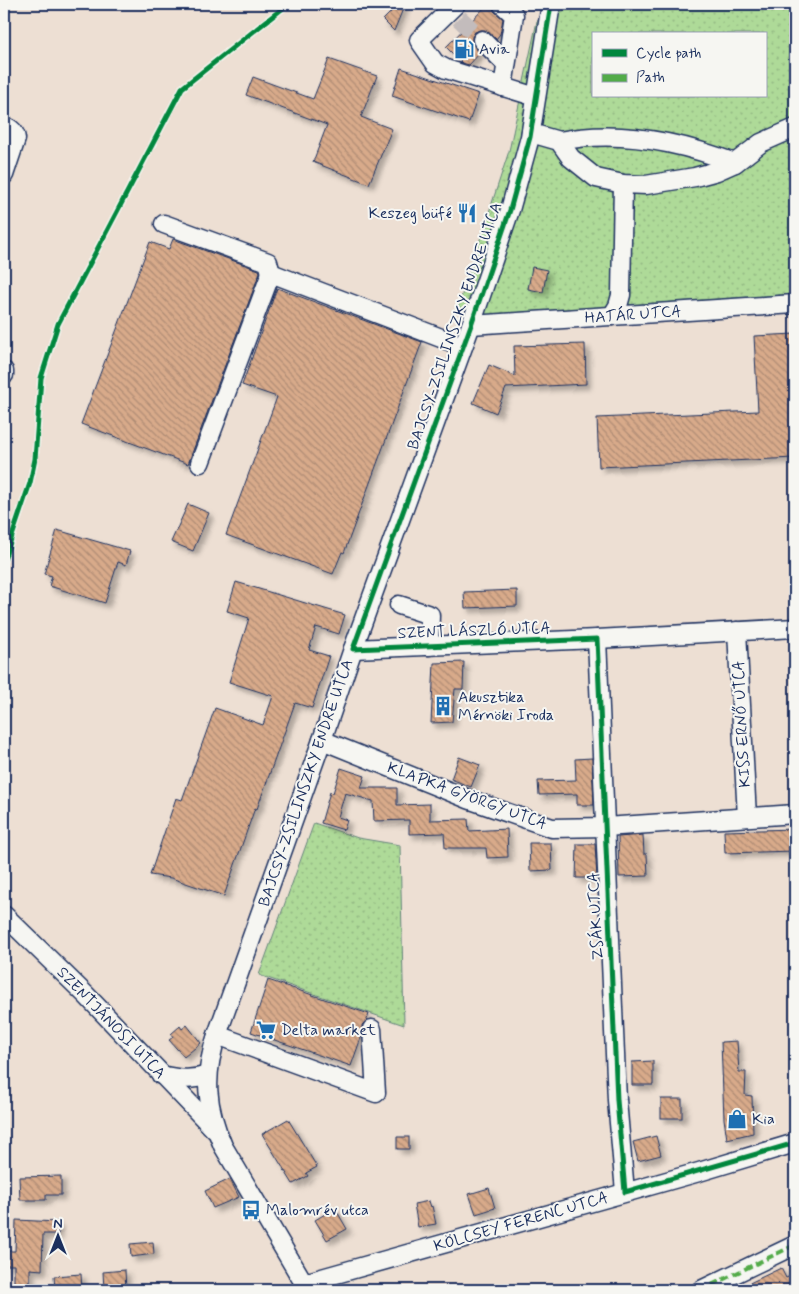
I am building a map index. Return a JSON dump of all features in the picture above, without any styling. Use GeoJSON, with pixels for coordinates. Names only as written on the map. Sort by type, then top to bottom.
{"type":"FeatureCollection","features":[{"type":"Feature","properties":{"kind":"street"},"geometry":{"type":"LineString","coordinates":[[502,4],[514,15],[503,87]]}},
{"type":"Feature","properties":{"kind":"street","name":"BAJCSY-ZSILINSZKY ENDRE UTCA"},"geometry":{"type":"LineString","coordinates":[[306,1286],[227,1153],[217,1132],[210,1111],[207,1091],[210,1060],[217,1035],[353,649],[471,325],[510,210],[531,133],[551,4]]}},
{"type":"Feature","properties":{"kind":"street"},"geometry":{"type":"LineString","coordinates":[[455,10],[419,40],[435,63],[446,69],[536,96]]}},
{"type":"Feature","properties":{"kind":"street"},"geometry":{"type":"LineString","coordinates":[[482,40],[506,64]]}},
{"type":"Feature","properties":{"kind":"street"},"geometry":{"type":"LineString","coordinates":[[4,126],[10,128],[15,133],[16,139],[4,175]]}},
{"type":"Feature","properties":{"kind":"street"},"geometry":{"type":"LineString","coordinates":[[559,141],[571,158],[596,178],[623,184],[646,185],[717,171],[735,163],[761,143],[795,128]]}},
{"type":"Feature","properties":{"kind":"street"},"geometry":{"type":"LineString","coordinates":[[531,133],[559,141],[599,136],[639,138],[695,150],[735,163]]}},
{"type":"Feature","properties":{"kind":"street"},"geometry":{"type":"LineString","coordinates":[[612,316],[618,306],[621,295],[623,184]]}},
{"type":"Feature","properties":{"kind":"street"},"geometry":{"type":"LineString","coordinates":[[164,224],[268,262],[271,273],[200,463]]}},
{"type":"Feature","properties":{"kind":"street"},"geometry":{"type":"LineString","coordinates":[[271,273],[462,346]]}},
{"type":"Feature","properties":{"kind":"street","name":"HATÁR UTCA"},"geometry":{"type":"LineString","coordinates":[[471,325],[795,304]]}},
{"type":"Feature","properties":{"kind":"street"},"geometry":{"type":"LineString","coordinates":[[399,605],[430,615],[429,646]]}},
{"type":"Feature","properties":{"kind":"street","name":"SZENT LÁSZLÓ UTCA"},"geometry":{"type":"LineString","coordinates":[[353,649],[597,639],[795,628]]}},
{"type":"Feature","properties":{"kind":"street","name":"KISS ERNŐ UTCA"},"geometry":{"type":"LineString","coordinates":[[737,631],[747,817]]}},
{"type":"Feature","properties":{"kind":"street","name":"ZSÁK UTCA"},"geometry":{"type":"LineString","coordinates":[[597,639],[617,1100],[625,1192]]}},
{"type":"Feature","properties":{"kind":"street","name":"KLAPKA GYÖRGY UTCA"},"geometry":{"type":"LineString","coordinates":[[322,740],[468,799],[552,828],[605,827],[795,814]]}},
{"type":"Feature","properties":{"kind":"street","name":"SZENTJÁNOSI UTCA"},"geometry":{"type":"LineString","coordinates":[[4,915],[86,995],[217,1132]]}},
{"type":"Feature","properties":{"kind":"street"},"geometry":{"type":"LineString","coordinates":[[217,1035],[376,1093],[372,1028]]}},
{"type":"Feature","properties":{"kind":"street"},"geometry":{"type":"LineString","coordinates":[[161,1075],[183,1080],[194,1080],[208,1076]]}},
{"type":"Feature","properties":{"kind":"street","name":"KÖLCSEY FERENC UTCA"},"geometry":{"type":"LineString","coordinates":[[306,1286],[795,1143]]}},
{"type":"Feature","properties":{"kind":"street"},"geometry":{"type":"LineString","coordinates":[[701,1290],[795,1245]]}},
{"type":"Feature","properties":{"kind":"green space"},"geometry":{"type":"Polygon","coordinates":[[[579,4],[790,4],[795,120],[795,294],[482,315],[458,307],[509,151],[537,21],[579,4]]]}},
{"type":"Feature","properties":{"kind":"green space"},"geometry":{"type":"Polygon","coordinates":[[[314,823],[358,838],[400,845],[404,1025],[259,975],[314,823]]]}},
{"type":"Feature","properties":{"kind":"building"},"geometry":{"type":"Polygon","coordinates":[[[399,4],[405,4],[394,31],[383,20],[399,4]]]}},
{"type":"Feature","properties":{"kind":"building"},"geometry":{"type":"Polygon","coordinates":[[[488,4],[492,4],[494,11],[503,19],[500,34],[496,39],[485,30],[475,32],[472,42],[480,53],[469,65],[462,63],[446,47],[488,4]]]}},
{"type":"Feature","properties":{"kind":"building"},"geometry":{"type":"Polygon","coordinates":[[[329,59],[377,76],[361,117],[392,129],[369,184],[313,162],[327,125],[246,95],[253,77],[313,99],[329,59]]]}},
{"type":"Feature","properties":{"kind":"building"},"geometry":{"type":"Polygon","coordinates":[[[401,68],[479,94],[469,122],[392,96],[401,68]]]}},
{"type":"Feature","properties":{"kind":"building"},"geometry":{"type":"Polygon","coordinates":[[[173,239],[259,270],[260,272],[188,464],[81,424],[150,242],[169,249],[173,239]]]}},
{"type":"Feature","properties":{"kind":"building"},"geometry":{"type":"Polygon","coordinates":[[[532,267],[547,270],[543,292],[528,289],[532,267]]]}},
{"type":"Feature","properties":{"kind":"building"},"geometry":{"type":"Polygon","coordinates":[[[277,288],[422,342],[344,553],[342,552],[333,574],[226,535],[277,397],[242,385],[277,288]]]}},
{"type":"Feature","properties":{"kind":"building"},"geometry":{"type":"Polygon","coordinates":[[[795,334],[795,458],[599,467],[597,418],[758,411],[754,336],[795,334]]]}},
{"type":"Feature","properties":{"kind":"building"},"geometry":{"type":"Polygon","coordinates":[[[585,344],[586,384],[506,388],[496,413],[473,403],[489,365],[515,376],[514,346],[585,344]]]}},
{"type":"Feature","properties":{"kind":"building"},"geometry":{"type":"Polygon","coordinates":[[[188,504],[209,513],[193,551],[171,542],[188,504]]]}},
{"type":"Feature","properties":{"kind":"building"},"geometry":{"type":"Polygon","coordinates":[[[57,530],[130,551],[126,565],[118,562],[105,603],[49,586],[52,576],[44,574],[57,530]]]}},
{"type":"Feature","properties":{"kind":"building"},"geometry":{"type":"Polygon","coordinates":[[[236,582],[345,615],[339,634],[316,627],[309,650],[329,656],[312,708],[295,703],[224,896],[171,878],[150,875],[176,798],[182,800],[215,708],[263,725],[273,696],[229,682],[249,618],[227,611],[236,582]]]}},
{"type":"Feature","properties":{"kind":"building"},"geometry":{"type":"Polygon","coordinates":[[[517,590],[517,606],[465,608],[464,592],[517,590]]]}},
{"type":"Feature","properties":{"kind":"building","name":"Akusztika Mérnöki Iroda"},"geometry":{"type":"Polygon","coordinates":[[[464,662],[463,689],[455,689],[452,722],[431,723],[434,663],[464,662]]]}},
{"type":"Feature","properties":{"kind":"building"},"geometry":{"type":"Polygon","coordinates":[[[459,757],[480,765],[471,787],[451,779],[459,757]]]}},
{"type":"Feature","properties":{"kind":"building"},"geometry":{"type":"Polygon","coordinates":[[[592,758],[594,805],[577,805],[577,794],[539,795],[538,781],[576,780],[575,759],[592,758]]]}},
{"type":"Feature","properties":{"kind":"building"},"geometry":{"type":"Polygon","coordinates":[[[341,768],[365,776],[361,788],[397,788],[397,805],[430,804],[430,820],[468,819],[469,831],[507,829],[508,857],[487,858],[486,848],[445,848],[444,833],[409,834],[409,820],[374,821],[373,801],[345,793],[338,817],[347,820],[344,830],[321,823],[330,792],[333,793],[341,768]]]}},
{"type":"Feature","properties":{"kind":"building"},"geometry":{"type":"Polygon","coordinates":[[[795,829],[795,851],[725,853],[724,831],[795,829]]]}},
{"type":"Feature","properties":{"kind":"building"},"geometry":{"type":"Polygon","coordinates":[[[643,835],[644,854],[647,854],[648,876],[619,877],[618,837],[643,835]]]}},
{"type":"Feature","properties":{"kind":"building"},"geometry":{"type":"Polygon","coordinates":[[[529,843],[551,843],[552,870],[530,871],[529,843]]]}},
{"type":"Feature","properties":{"kind":"building"},"geometry":{"type":"Polygon","coordinates":[[[577,844],[595,844],[597,878],[576,878],[577,844]]]}},
{"type":"Feature","properties":{"kind":"building"},"geometry":{"type":"Polygon","coordinates":[[[268,980],[369,1014],[367,1020],[362,1025],[362,1035],[351,1066],[251,1032],[268,980]]]}},
{"type":"Feature","properties":{"kind":"building"},"geometry":{"type":"Polygon","coordinates":[[[187,1025],[201,1043],[184,1057],[169,1040],[173,1037],[171,1034],[180,1026],[182,1029],[187,1025]]]}},
{"type":"Feature","properties":{"kind":"building"},"geometry":{"type":"Polygon","coordinates":[[[737,1041],[739,1072],[746,1072],[745,1095],[752,1096],[753,1133],[727,1139],[724,1119],[721,1042],[737,1041]]]}},
{"type":"Feature","properties":{"kind":"building"},"geometry":{"type":"Polygon","coordinates":[[[653,1061],[653,1085],[632,1085],[632,1062],[653,1061]]]}},
{"type":"Feature","properties":{"kind":"building"},"geometry":{"type":"Polygon","coordinates":[[[661,1099],[682,1099],[682,1118],[661,1118],[661,1099]]]}},
{"type":"Feature","properties":{"kind":"building"},"geometry":{"type":"Polygon","coordinates":[[[288,1119],[317,1167],[306,1173],[308,1176],[293,1184],[262,1134],[288,1119]]]}},
{"type":"Feature","properties":{"kind":"building"},"geometry":{"type":"Polygon","coordinates":[[[656,1136],[661,1155],[638,1161],[633,1142],[656,1136]]]}},
{"type":"Feature","properties":{"kind":"building"},"geometry":{"type":"Polygon","coordinates":[[[397,1137],[409,1137],[409,1149],[397,1149],[397,1137]]]}},
{"type":"Feature","properties":{"kind":"building"},"geometry":{"type":"Polygon","coordinates":[[[61,1176],[61,1195],[46,1195],[46,1200],[20,1200],[19,1177],[61,1176]]]}},
{"type":"Feature","properties":{"kind":"building"},"geometry":{"type":"Polygon","coordinates":[[[230,1179],[239,1197],[213,1208],[205,1191],[230,1179]]]}},
{"type":"Feature","properties":{"kind":"building"},"geometry":{"type":"Polygon","coordinates":[[[489,1188],[495,1208],[476,1214],[469,1194],[489,1188]]]}},
{"type":"Feature","properties":{"kind":"building"},"geometry":{"type":"Polygon","coordinates":[[[429,1201],[436,1224],[418,1227],[414,1204],[429,1201]]]}},
{"type":"Feature","properties":{"kind":"building"},"geometry":{"type":"Polygon","coordinates":[[[335,1208],[347,1229],[327,1240],[315,1220],[335,1208]]]}},
{"type":"Feature","properties":{"kind":"building"},"geometry":{"type":"Polygon","coordinates":[[[16,1220],[58,1222],[58,1234],[43,1234],[42,1270],[30,1269],[30,1290],[14,1290],[14,1265],[6,1265],[6,1251],[15,1251],[16,1220]]]}},
{"type":"Feature","properties":{"kind":"building"},"geometry":{"type":"Polygon","coordinates":[[[153,1242],[154,1254],[131,1257],[130,1244],[153,1242]]]}},
{"type":"Feature","properties":{"kind":"building"},"geometry":{"type":"Polygon","coordinates":[[[781,1268],[786,1278],[795,1274],[795,1290],[735,1290],[781,1268]]]}},
{"type":"Feature","properties":{"kind":"building"},"geometry":{"type":"Polygon","coordinates":[[[125,1270],[126,1290],[104,1290],[103,1272],[125,1270]]]}},
{"type":"Feature","properties":{"kind":"building"},"geometry":{"type":"Polygon","coordinates":[[[81,1274],[82,1290],[55,1290],[54,1276],[81,1274]]]}},
{"type":"Feature","properties":{"kind":"tunnel"},"geometry":{"type":"LineString","coordinates":[[459,18],[482,40]]}},
{"type":"Feature","properties":{"kind":"marked path"},"geometry":{"type":"LineString","coordinates":[[701,1290],[795,1245]]}},
{"type":"Feature","properties":{"kind":"cycle path"},"geometry":{"type":"LineString","coordinates":[[4,560],[30,483],[35,459],[41,378],[58,324],[182,88],[288,4]]}},
{"type":"Feature","properties":{"kind":"cycle path"},"geometry":{"type":"LineString","coordinates":[[551,4],[530,137],[510,210],[471,325],[353,649],[597,639],[617,1100],[625,1192],[795,1143]]}},
{"type":"Feature","properties":{"kind":"place","name":"Avia"},"geometry":{"type":"Point","coordinates":[464,49]}},
{"type":"Feature","properties":{"kind":"place","name":"Keszeg büfé"},"geometry":{"type":"Point","coordinates":[467,213]}},
{"type":"Feature","properties":{"kind":"place","name":"Akusztika Mérnöki Iroda"},"geometry":{"type":"Point","coordinates":[443,706]}},
{"type":"Feature","properties":{"kind":"place","name":"Delta market"},"geometry":{"type":"Point","coordinates":[266,1030]}},
{"type":"Feature","properties":{"kind":"place","name":"Kia"},"geometry":{"type":"Point","coordinates":[737,1119]}},
{"type":"Feature","properties":{"kind":"place","name":"Malomrév utca"},"geometry":{"type":"Point","coordinates":[251,1210]}}]}
